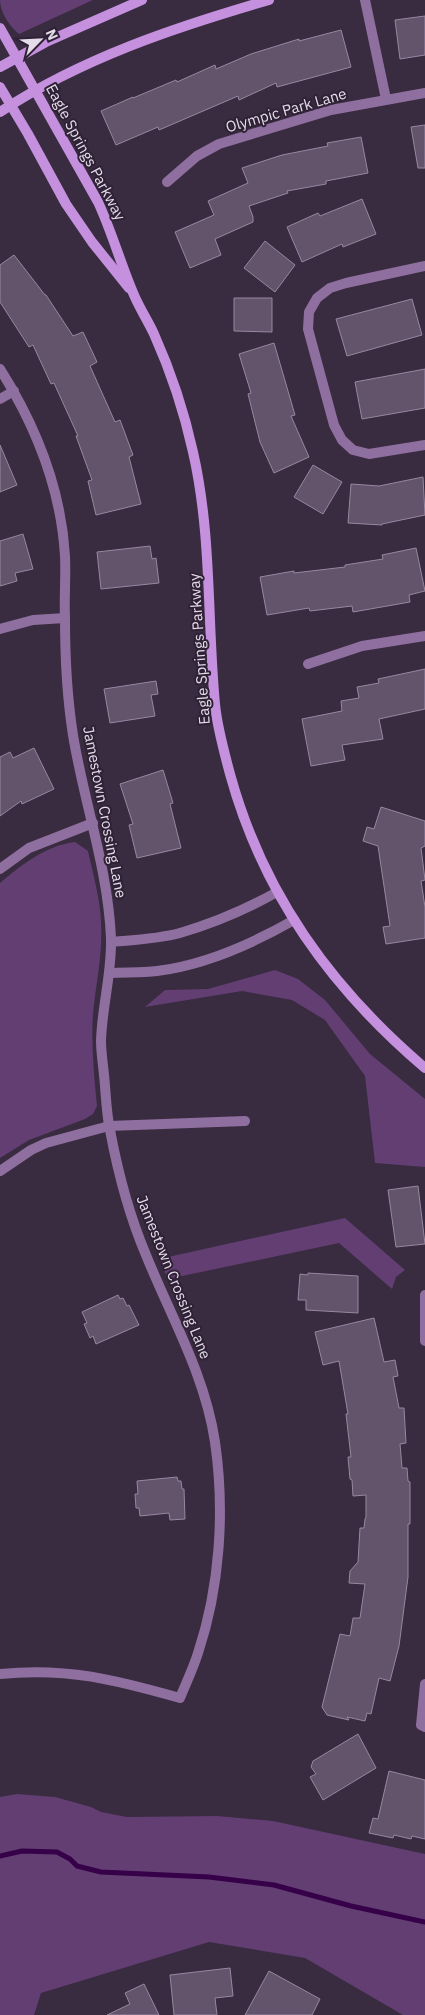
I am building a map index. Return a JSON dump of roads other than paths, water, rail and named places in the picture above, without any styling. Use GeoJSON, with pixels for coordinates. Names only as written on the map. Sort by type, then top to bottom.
{"type":"FeatureCollection","features":[{"type":"Feature","properties":{"kind":"street"},"geometry":{"type":"LineString","coordinates":[[0,67],[46,42],[142,0]]}},
{"type":"Feature","properties":{"kind":"street"},"geometry":{"type":"LineString","coordinates":[[0,112],[36,90],[122,48],[217,15],[269,0]]}},
{"type":"Feature","properties":{"kind":"street"},"geometry":{"type":"LineString","coordinates":[[365,0],[386,99]]}},
{"type":"Feature","properties":{"kind":"street","name":"Eagle Springs Parkway"},"geometry":{"type":"LineString","coordinates":[[0,28],[98,202],[112,232],[134,295],[153,332],[173,379],[193,452],[203,512],[210,585],[215,706],[224,752],[238,802],[256,849],[277,892],[333,976],[392,1038],[425,1068]]}},
{"type":"Feature","properties":{"kind":"street","name":"Eagle Springs Parkway"},"geometry":{"type":"LineString","coordinates":[[0,88],[28,134],[66,204],[92,242],[134,295]]}},
{"type":"Feature","properties":{"kind":"street","name":"Olympic Park Lane"},"geometry":{"type":"LineString","coordinates":[[167,182],[197,156],[219,144],[331,110],[425,93]]}},
{"type":"Feature","properties":{"kind":"street"},"geometry":{"type":"LineString","coordinates":[[425,266],[330,288],[317,298],[309,312],[308,329],[334,425],[342,440],[353,450],[368,454],[425,445]]}},
{"type":"Feature","properties":{"kind":"street","name":"Jamestown Crossing Lane"},"geometry":{"type":"LineString","coordinates":[[0,370],[30,421],[45,458],[58,502],[65,554],[67,675],[73,733],[102,861],[109,901],[110,973],[101,1042],[109,1126],[120,1180],[130,1214],[146,1257],[188,1349],[204,1394],[215,1442],[218,1492],[218,1553],[211,1604],[198,1654],[180,1698],[99,1677],[63,1672],[22,1671],[0,1674]]}},
{"type":"Feature","properties":{"kind":"street"},"geometry":{"type":"LineString","coordinates":[[0,399],[14,391]]}},
{"type":"Feature","properties":{"kind":"street"},"geometry":{"type":"LineString","coordinates":[[0,629],[33,620],[65,618]]}},
{"type":"Feature","properties":{"kind":"street"},"geometry":{"type":"LineString","coordinates":[[308,664],[362,646],[425,636]]}},
{"type":"Feature","properties":{"kind":"street"},"geometry":{"type":"LineString","coordinates":[[0,869],[29,848],[92,823]]}},
{"type":"Feature","properties":{"kind":"street"},"geometry":{"type":"LineString","coordinates":[[111,942],[179,933],[242,910],[277,892]]}},
{"type":"Feature","properties":{"kind":"street"},"geometry":{"type":"LineString","coordinates":[[110,973],[155,972],[188,966],[235,949],[294,920]]}},
{"type":"Feature","properties":{"kind":"street"},"geometry":{"type":"LineString","coordinates":[[0,1171],[31,1150],[46,1143],[109,1126],[245,1121]]}},
{"type":"Feature","properties":{"kind":"street"},"geometry":{"type":"LineString","coordinates":[[424,1296],[425,1341]]}},
{"type":"Feature","properties":{"kind":"street"},"geometry":{"type":"LineString","coordinates":[[423,1726],[425,1684]]}},
{"type":"Feature","properties":{"kind":"waterway"},"geometry":{"type":"LineString","coordinates":[[0,1856],[22,1851],[57,1852],[70,1859],[77,1866],[101,1872],[209,1877],[274,1885],[351,1906],[425,1922]]}}]}
